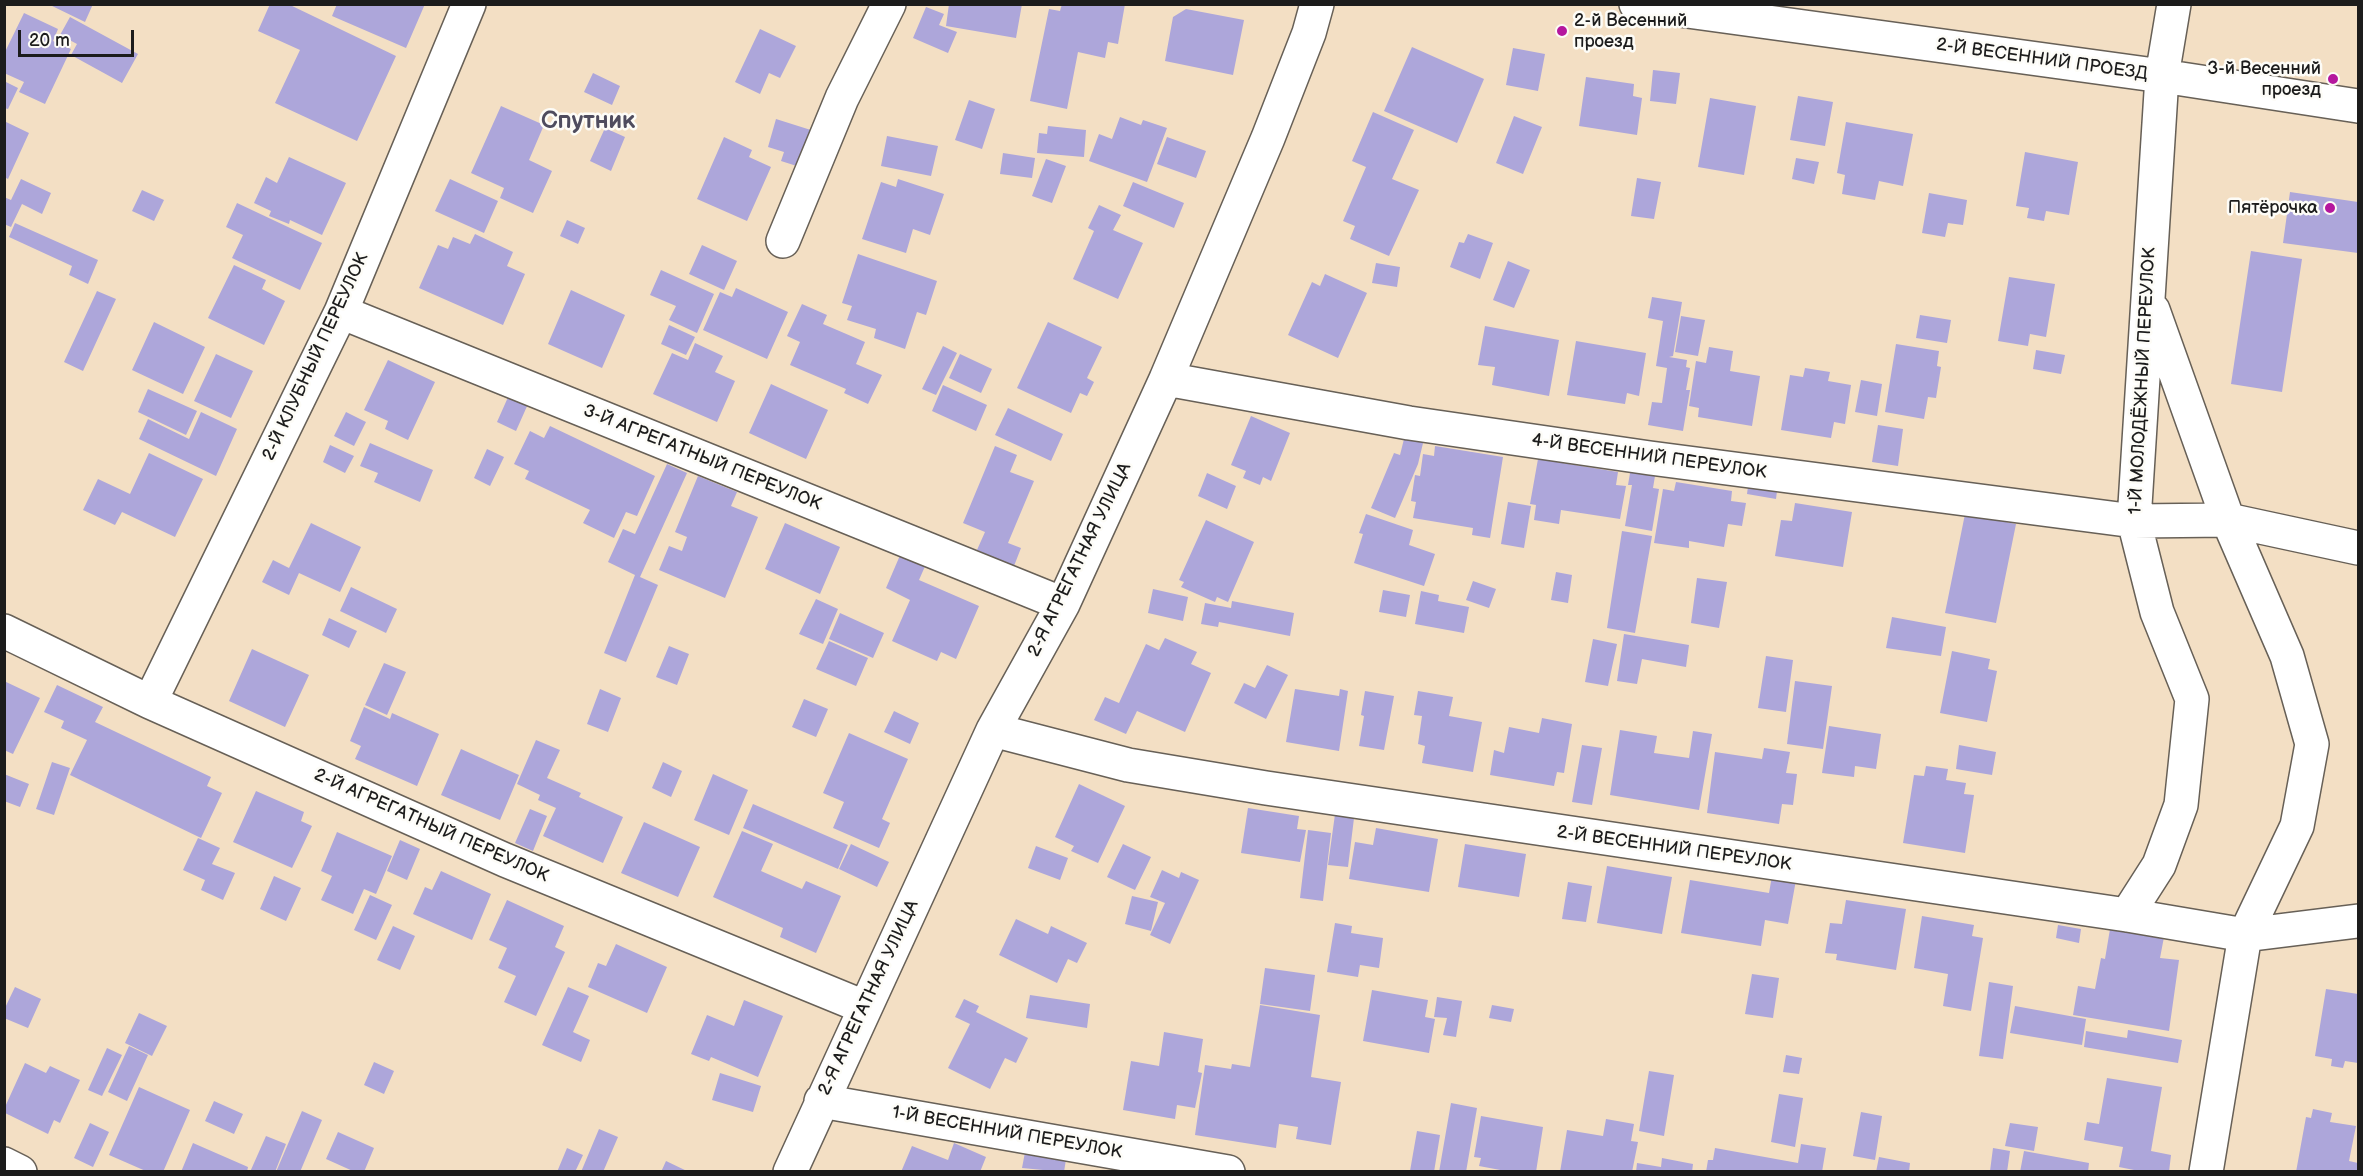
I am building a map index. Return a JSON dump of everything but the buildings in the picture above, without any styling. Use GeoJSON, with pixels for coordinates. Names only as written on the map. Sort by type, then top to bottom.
{"type":"FeatureCollection","features":[{"type":"Feature","properties":{"kind":"street","name":"2-Й КЛУБНЫЙ ПЕРЕУЛОК"},"geometry":{"type":"LineString","coordinates":[[150,702],[341,312],[468,4]]}},
{"type":"Feature","properties":{"kind":"street"},"geometry":{"type":"LineString","coordinates":[[783,240],[842,98],[889,4]]}},
{"type":"Feature","properties":{"kind":"street","name":"2-Я АГРЕГАТНАЯ УЛИЦА"},"geometry":{"type":"LineString","coordinates":[[789,1172],[993,730],[1063,604],[1166,379],[1268,138],[1309,33],[1317,4]]}},
{"type":"Feature","properties":{"kind":"street","name":"2-Й ВЕСЕННИЙ ПРОЕЗД"},"geometry":{"type":"LineString","coordinates":[[1636,4],[2162,76]]}},
{"type":"Feature","properties":{"kind":"street","name":"1-Й МОЛОДЁЖНЫЙ ПЕРЕУЛОК"},"geometry":{"type":"LineString","coordinates":[[2127,915],[2159,865],[2181,805],[2192,699],[2157,612],[2134,521],[2162,76],[2174,4]]}},
{"type":"Feature","properties":{"kind":"street"},"geometry":{"type":"LineString","coordinates":[[2162,76],[2358,106]]}},
{"type":"Feature","properties":{"kind":"street"},"geometry":{"type":"LineString","coordinates":[[2148,297],[2228,520],[2287,656],[2312,744],[2297,826],[2244,935],[2206,1172]]}},
{"type":"Feature","properties":{"kind":"street","name":"3-Й АГРЕГАТНЫЙ ПЕРЕУЛОК"},"geometry":{"type":"LineString","coordinates":[[341,312],[1063,604]]}},
{"type":"Feature","properties":{"kind":"street","name":"4-Й ВЕСЕННИЙ ПЕРЕУЛОК"},"geometry":{"type":"LineString","coordinates":[[1166,379],[1455,430],[1650,458],[2134,521],[2228,520],[2358,548]]}},
{"type":"Feature","properties":{"kind":"street","name":"2-Й АГРЕГАТНЫЙ ПЕРЕУЛОК"},"geometry":{"type":"LineString","coordinates":[[4,631],[150,702],[506,860],[864,1007]]}},
{"type":"Feature","properties":{"kind":"street","name":"2-Й ВЕСЕННИЙ ПЕРЕУЛОК"},"geometry":{"type":"LineString","coordinates":[[993,730],[1128,765],[1266,788],[2127,915],[2244,935],[2358,921]]}},
{"type":"Feature","properties":{"kind":"street","name":"1-Й ВЕСЕННИЙ ПЕРЕУЛОК"},"geometry":{"type":"LineString","coordinates":[[821,1101],[1228,1172]]}},
{"type":"Feature","properties":{"kind":"street"},"geometry":{"type":"LineString","coordinates":[[4,1164],[20,1172]]}},
{"type":"Feature","properties":{"kind":"place","name":"2-й Весенний проезд"},"geometry":{"type":"Point","coordinates":[1562,31]}},
{"type":"Feature","properties":{"kind":"place","name":"3-й Весенний проезд"},"geometry":{"type":"Point","coordinates":[2333,79]}},
{"type":"Feature","properties":{"kind":"place","name":"Пятёрочка"},"geometry":{"type":"Point","coordinates":[2330,208]}},
{"type":"Feature","properties":{"kind":"district","name":"Спутник"},"geometry":{"type":"Point","coordinates":[588,122]}}]}
